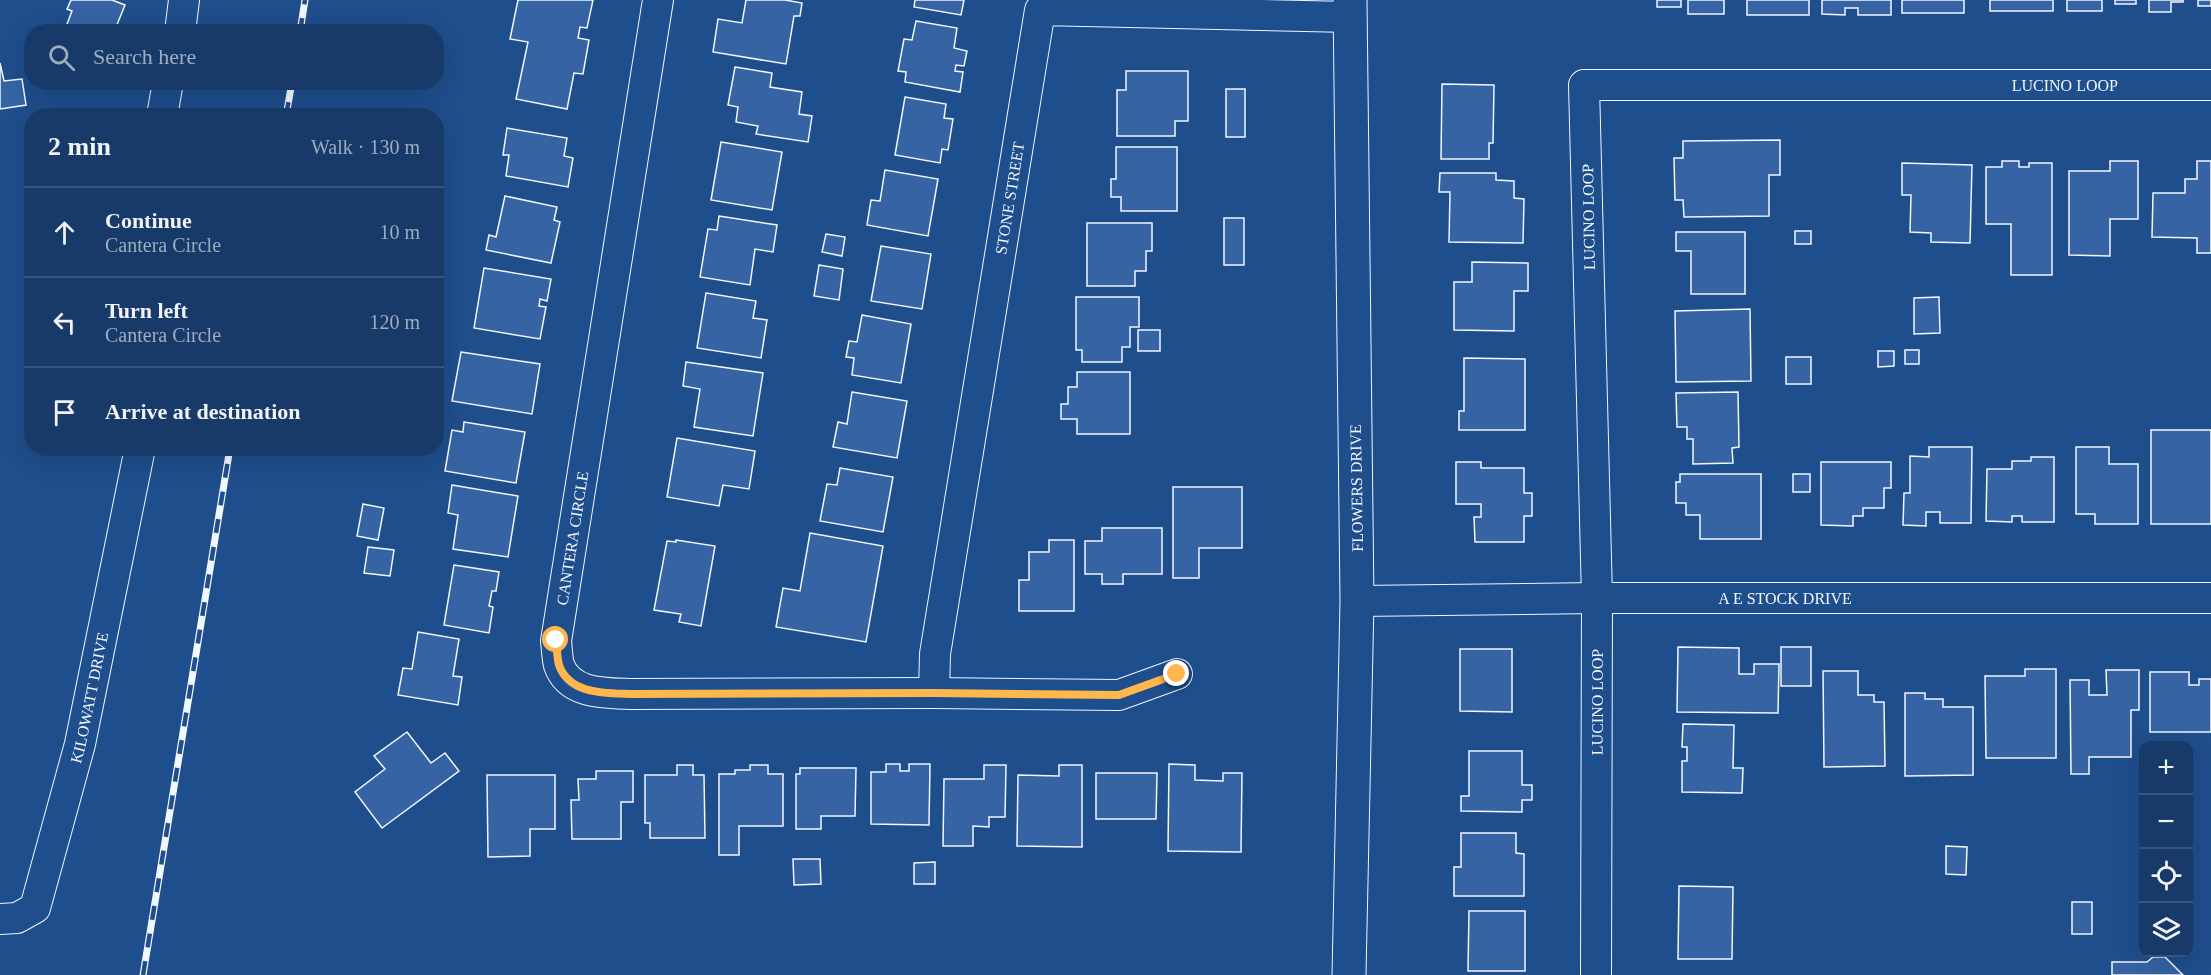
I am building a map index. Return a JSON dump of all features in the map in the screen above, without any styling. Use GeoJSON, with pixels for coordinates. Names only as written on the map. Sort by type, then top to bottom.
{"type":"FeatureCollection","features":[{"type":"Feature","properties":{"kind":"street"},"geometry":{"type":"LineString","coordinates":[[181,24],[184,0]]}},
{"type":"Feature","properties":{"kind":"street","name":"CANTERA CIRCLE"},"geometry":{"type":"LineString","coordinates":[[658,0],[556,640],[559,665],[571,683],[595,692],[630,694],[1119,695],[1177,674]]}},
{"type":"Feature","properties":{"kind":"street","name":"STONE STREET"},"geometry":{"type":"LineString","coordinates":[[934,693],[935,654],[1040,10],[1350,9]]}},
{"type":"Feature","properties":{"kind":"street","name":"FLOWERS DRIVE"},"geometry":{"type":"LineString","coordinates":[[1349,975],[1357,601],[1350,9]]}},
{"type":"Feature","properties":{"kind":"street","name":"LUCINO LOOP"},"geometry":{"type":"LineString","coordinates":[[1596,975],[1597,598],[1584,85],[2211,85]]}},
{"type":"Feature","properties":{"kind":"street"},"geometry":{"type":"LineString","coordinates":[[163,108],[167,90]]}},
{"type":"Feature","properties":{"kind":"street","name":"KILOWATT DRIVE"},"geometry":{"type":"LineString","coordinates":[[0,919],[17,918],[35,908],[80,744],[138,456]]}},
{"type":"Feature","properties":{"kind":"street","name":"A E STOCK DRIVE"},"geometry":{"type":"LineString","coordinates":[[1357,601],[1597,598],[2211,598]]}},
{"type":"Feature","properties":{"kind":"building"},"geometry":{"type":"Polygon","coordinates":[[[71,0],[112,0],[125,5],[117,24],[67,24],[72,11],[67,9],[71,0]]]}},
{"type":"Feature","properties":{"kind":"building"},"geometry":{"type":"Polygon","coordinates":[[[518,0],[593,0],[587,28],[580,27],[578,38],[589,40],[583,74],[574,73],[567,109],[516,99],[528,42],[510,39],[518,0]]]}},
{"type":"Feature","properties":{"kind":"building"},"geometry":{"type":"Polygon","coordinates":[[[746,0],[785,0],[802,3],[800,16],[794,16],[786,64],[713,52],[718,19],[742,23],[746,0]]]}},
{"type":"Feature","properties":{"kind":"building"},"geometry":{"type":"Polygon","coordinates":[[[915,0],[964,0],[961,15],[914,7],[915,0]]]}},
{"type":"Feature","properties":{"kind":"building"},"geometry":{"type":"Polygon","coordinates":[[[1657,0],[1681,0],[1681,7],[1657,7],[1657,0]]]}},
{"type":"Feature","properties":{"kind":"building"},"geometry":{"type":"Polygon","coordinates":[[[1688,0],[1724,0],[1724,14],[1688,14],[1688,0]]]}},
{"type":"Feature","properties":{"kind":"building"},"geometry":{"type":"Polygon","coordinates":[[[1747,0],[1809,0],[1809,15],[1747,15],[1747,0]]]}},
{"type":"Feature","properties":{"kind":"building"},"geometry":{"type":"Polygon","coordinates":[[[1822,0],[1891,0],[1891,15],[1858,15],[1858,8],[1845,8],[1845,15],[1822,14],[1822,0]]]}},
{"type":"Feature","properties":{"kind":"building"},"geometry":{"type":"Polygon","coordinates":[[[1902,0],[1964,0],[1964,13],[1902,13],[1902,0]]]}},
{"type":"Feature","properties":{"kind":"building"},"geometry":{"type":"Polygon","coordinates":[[[1990,0],[2053,0],[2053,11],[1990,11],[1990,0]]]}},
{"type":"Feature","properties":{"kind":"building"},"geometry":{"type":"Polygon","coordinates":[[[2067,0],[2102,0],[2102,11],[2067,11],[2067,0]]]}},
{"type":"Feature","properties":{"kind":"building"},"geometry":{"type":"Polygon","coordinates":[[[2115,0],[2136,0],[2136,4],[2115,4],[2115,0]]]}},
{"type":"Feature","properties":{"kind":"building"},"geometry":{"type":"Polygon","coordinates":[[[2149,0],[2183,0],[2183,2],[2171,2],[2171,12],[2149,12],[2149,0]]]}},
{"type":"Feature","properties":{"kind":"building"},"geometry":{"type":"Polygon","coordinates":[[[2198,0],[2211,0],[2211,6],[2198,6],[2198,0]]]}},
{"type":"Feature","properties":{"kind":"building"},"geometry":{"type":"Polygon","coordinates":[[[916,21],[957,28],[954,48],[967,51],[964,66],[956,65],[955,71],[963,72],[960,92],[905,82],[906,72],[898,71],[904,39],[912,40],[916,21]]]}},
{"type":"Feature","properties":{"kind":"building"},"geometry":{"type":"Polygon","coordinates":[[[0,63],[4,81],[22,79],[26,105],[0,109],[0,63]]]}},
{"type":"Feature","properties":{"kind":"building"},"geometry":{"type":"Polygon","coordinates":[[[735,67],[772,73],[770,87],[802,92],[799,114],[812,116],[808,142],[756,134],[758,126],[736,122],[738,107],[728,105],[735,67]]]}},
{"type":"Feature","properties":{"kind":"building"},"geometry":{"type":"Polygon","coordinates":[[[1126,71],[1188,71],[1188,121],[1175,121],[1175,136],[1117,136],[1117,90],[1126,90],[1126,71]]]}},
{"type":"Feature","properties":{"kind":"building"},"geometry":{"type":"Polygon","coordinates":[[[1442,84],[1494,85],[1493,143],[1489,143],[1489,159],[1441,159],[1442,84]]]}},
{"type":"Feature","properties":{"kind":"building"},"geometry":{"type":"Polygon","coordinates":[[[1226,89],[1245,89],[1245,137],[1226,137],[1226,89]]]}},
{"type":"Feature","properties":{"kind":"building"},"geometry":{"type":"Polygon","coordinates":[[[905,97],[946,104],[944,118],[953,119],[948,150],[942,149],[940,163],[895,155],[905,97]]]}},
{"type":"Feature","properties":{"kind":"building"},"geometry":{"type":"Polygon","coordinates":[[[507,128],[567,138],[564,156],[573,158],[568,187],[506,176],[509,155],[503,155],[507,128]]]}},
{"type":"Feature","properties":{"kind":"building"},"geometry":{"type":"Polygon","coordinates":[[[1780,140],[1780,175],[1769,175],[1769,216],[1684,217],[1683,200],[1675,200],[1674,158],[1683,158],[1683,141],[1780,140]]]}},
{"type":"Feature","properties":{"kind":"building"},"geometry":{"type":"Polygon","coordinates":[[[721,142],[782,152],[772,210],[711,200],[721,142]]]}},
{"type":"Feature","properties":{"kind":"building"},"geometry":{"type":"Polygon","coordinates":[[[1116,147],[1177,147],[1177,211],[1121,211],[1121,197],[1111,197],[1111,179],[1116,179],[1116,147]]]}},
{"type":"Feature","properties":{"kind":"building"},"geometry":{"type":"Polygon","coordinates":[[[2002,161],[2019,161],[2019,167],[2029,167],[2029,163],[2052,163],[2052,275],[2011,275],[2011,224],[1986,224],[1986,167],[2002,167],[2002,161]]]}},
{"type":"Feature","properties":{"kind":"building"},"geometry":{"type":"Polygon","coordinates":[[[2110,161],[2138,161],[2138,219],[2110,219],[2110,256],[2069,255],[2069,171],[2110,171],[2110,161]]]}},
{"type":"Feature","properties":{"kind":"building"},"geometry":{"type":"Polygon","coordinates":[[[2197,161],[2211,161],[2211,253],[2197,253],[2197,238],[2152,237],[2153,193],[2185,193],[2185,179],[2197,179],[2197,161]]]}},
{"type":"Feature","properties":{"kind":"building"},"geometry":{"type":"Polygon","coordinates":[[[1902,163],[1972,165],[1970,243],[1931,242],[1931,233],[1910,232],[1911,195],[1902,195],[1902,163]]]}},
{"type":"Feature","properties":{"kind":"building"},"geometry":{"type":"Polygon","coordinates":[[[885,170],[938,179],[928,236],[867,225],[871,200],[880,201],[885,170]]]}},
{"type":"Feature","properties":{"kind":"building"},"geometry":{"type":"Polygon","coordinates":[[[1440,173],[1496,173],[1496,180],[1514,181],[1514,198],[1524,199],[1523,243],[1449,242],[1450,192],[1439,192],[1440,173]]]}},
{"type":"Feature","properties":{"kind":"building"},"geometry":{"type":"Polygon","coordinates":[[[505,196],[557,207],[554,220],[560,222],[551,263],[486,250],[489,235],[496,237],[505,196]]]}},
{"type":"Feature","properties":{"kind":"building"},"geometry":{"type":"Polygon","coordinates":[[[719,216],[777,225],[773,252],[755,249],[750,285],[700,277],[708,229],[717,230],[719,216]]]}},
{"type":"Feature","properties":{"kind":"building"},"geometry":{"type":"Polygon","coordinates":[[[1224,218],[1244,218],[1244,265],[1224,265],[1224,218]]]}},
{"type":"Feature","properties":{"kind":"building"},"geometry":{"type":"Polygon","coordinates":[[[1087,223],[1152,223],[1152,251],[1146,251],[1146,271],[1135,271],[1135,286],[1087,286],[1087,223]]]}},
{"type":"Feature","properties":{"kind":"building"},"geometry":{"type":"Polygon","coordinates":[[[1795,231],[1811,231],[1811,244],[1795,244],[1795,231]]]}},
{"type":"Feature","properties":{"kind":"building"},"geometry":{"type":"Polygon","coordinates":[[[1676,232],[1745,232],[1745,294],[1691,294],[1691,251],[1676,251],[1676,232]]]}},
{"type":"Feature","properties":{"kind":"building"},"geometry":{"type":"Polygon","coordinates":[[[826,234],[845,237],[842,256],[822,252],[826,234]]]}},
{"type":"Feature","properties":{"kind":"building"},"geometry":{"type":"Polygon","coordinates":[[[881,246],[931,254],[922,309],[871,301],[881,246]]]}},
{"type":"Feature","properties":{"kind":"building"},"geometry":{"type":"Polygon","coordinates":[[[1472,262],[1528,263],[1528,291],[1514,291],[1514,331],[1454,330],[1454,282],[1472,282],[1472,262]]]}},
{"type":"Feature","properties":{"kind":"building"},"geometry":{"type":"Polygon","coordinates":[[[819,265],[843,269],[839,300],[814,296],[819,265]]]}},
{"type":"Feature","properties":{"kind":"building"},"geometry":{"type":"Polygon","coordinates":[[[484,268],[551,279],[547,301],[540,299],[539,306],[546,307],[540,339],[474,328],[484,268]]]}},
{"type":"Feature","properties":{"kind":"building"},"geometry":{"type":"Polygon","coordinates":[[[706,293],[756,301],[753,318],[767,320],[761,358],[697,348],[706,293]]]}},
{"type":"Feature","properties":{"kind":"building"},"geometry":{"type":"Polygon","coordinates":[[[1076,297],[1139,297],[1139,327],[1130,327],[1130,347],[1122,347],[1122,362],[1082,362],[1082,350],[1076,350],[1076,297]]]}},
{"type":"Feature","properties":{"kind":"building"},"geometry":{"type":"Polygon","coordinates":[[[1939,297],[1940,333],[1914,334],[1914,298],[1939,297]]]}},
{"type":"Feature","properties":{"kind":"building"},"geometry":{"type":"Polygon","coordinates":[[[1750,309],[1751,381],[1676,382],[1675,311],[1750,309]]]}},
{"type":"Feature","properties":{"kind":"building"},"geometry":{"type":"Polygon","coordinates":[[[862,315],[911,324],[901,383],[852,375],[854,358],[846,357],[849,341],[857,342],[862,315]]]}},
{"type":"Feature","properties":{"kind":"building"},"geometry":{"type":"Polygon","coordinates":[[[1138,330],[1160,330],[1160,351],[1138,351],[1138,330]]]}},
{"type":"Feature","properties":{"kind":"building"},"geometry":{"type":"Polygon","coordinates":[[[1905,350],[1919,350],[1919,364],[1905,364],[1905,350]]]}},
{"type":"Feature","properties":{"kind":"building"},"geometry":{"type":"Polygon","coordinates":[[[1878,351],[1894,351],[1894,366],[1878,367],[1878,351]]]}},
{"type":"Feature","properties":{"kind":"building"},"geometry":{"type":"Polygon","coordinates":[[[461,352],[540,364],[532,414],[452,401],[461,352]]]}},
{"type":"Feature","properties":{"kind":"building"},"geometry":{"type":"Polygon","coordinates":[[[1786,357],[1811,357],[1811,384],[1786,384],[1786,357]]]}},
{"type":"Feature","properties":{"kind":"building"},"geometry":{"type":"Polygon","coordinates":[[[1464,358],[1525,359],[1525,430],[1459,430],[1459,411],[1464,411],[1464,358]]]}},
{"type":"Feature","properties":{"kind":"building"},"geometry":{"type":"Polygon","coordinates":[[[686,362],[763,373],[753,436],[694,427],[700,389],[683,386],[686,362]]]}},
{"type":"Feature","properties":{"kind":"building"},"geometry":{"type":"Polygon","coordinates":[[[1077,372],[1130,372],[1130,434],[1077,434],[1077,419],[1061,419],[1061,404],[1068,404],[1068,387],[1077,387],[1077,372]]]}},
{"type":"Feature","properties":{"kind":"building"},"geometry":{"type":"Polygon","coordinates":[[[852,392],[907,401],[897,458],[833,447],[838,422],[847,424],[852,392]]]}},
{"type":"Feature","properties":{"kind":"building"},"geometry":{"type":"Polygon","coordinates":[[[1738,392],[1739,447],[1732,448],[1733,463],[1693,464],[1693,439],[1687,439],[1687,427],[1677,427],[1676,393],[1738,392]]]}},
{"type":"Feature","properties":{"kind":"building"},"geometry":{"type":"Polygon","coordinates":[[[464,422],[525,432],[516,483],[445,471],[452,430],[463,432],[464,422]]]}},
{"type":"Feature","properties":{"kind":"building"},"geometry":{"type":"Polygon","coordinates":[[[2151,430],[2211,430],[2211,524],[2151,524],[2151,430]]]}},
{"type":"Feature","properties":{"kind":"building"},"geometry":{"type":"Polygon","coordinates":[[[677,438],[755,451],[749,489],[723,485],[719,506],[667,497],[677,438]]]}},
{"type":"Feature","properties":{"kind":"building"},"geometry":{"type":"Polygon","coordinates":[[[1929,447],[1972,447],[1971,523],[1940,523],[1940,512],[1926,512],[1926,526],[1903,525],[1904,493],[1910,493],[1910,456],[1929,457],[1929,447]]]}},
{"type":"Feature","properties":{"kind":"building"},"geometry":{"type":"Polygon","coordinates":[[[2076,447],[2109,447],[2109,464],[2138,464],[2138,524],[2095,524],[2095,514],[2076,514],[2076,447]]]}},
{"type":"Feature","properties":{"kind":"building"},"geometry":{"type":"Polygon","coordinates":[[[2031,457],[2054,457],[2054,522],[2022,522],[2022,516],[2012,516],[2012,522],[1986,521],[1987,469],[2012,469],[2012,461],[2031,461],[2031,457]]]}},
{"type":"Feature","properties":{"kind":"building"},"geometry":{"type":"Polygon","coordinates":[[[1456,462],[1481,462],[1481,468],[1524,468],[1524,493],[1532,493],[1532,516],[1524,516],[1524,542],[1475,542],[1474,517],[1481,517],[1481,504],[1456,504],[1456,462]]]}},
{"type":"Feature","properties":{"kind":"building"},"geometry":{"type":"Polygon","coordinates":[[[1821,462],[1891,462],[1891,488],[1884,488],[1884,508],[1863,508],[1863,516],[1853,516],[1853,526],[1821,525],[1821,462]]]}},
{"type":"Feature","properties":{"kind":"building"},"geometry":{"type":"Polygon","coordinates":[[[840,468],[893,477],[883,532],[820,521],[827,484],[837,485],[840,468]]]}},
{"type":"Feature","properties":{"kind":"building"},"geometry":{"type":"Polygon","coordinates":[[[1680,474],[1761,474],[1761,539],[1700,539],[1700,515],[1686,515],[1686,503],[1676,503],[1676,482],[1680,482],[1680,474]]]}},
{"type":"Feature","properties":{"kind":"building"},"geometry":{"type":"Polygon","coordinates":[[[1793,474],[1810,474],[1810,492],[1793,492],[1793,474]]]}},
{"type":"Feature","properties":{"kind":"building"},"geometry":{"type":"Polygon","coordinates":[[[452,485],[518,496],[508,557],[453,549],[458,515],[448,513],[452,485]]]}},
{"type":"Feature","properties":{"kind":"building"},"geometry":{"type":"Polygon","coordinates":[[[1173,487],[1242,487],[1242,548],[1199,548],[1199,578],[1173,578],[1173,487]]]}},
{"type":"Feature","properties":{"kind":"building"},"geometry":{"type":"Polygon","coordinates":[[[363,504],[384,508],[378,540],[357,536],[363,504]]]}},
{"type":"Feature","properties":{"kind":"building"},"geometry":{"type":"Polygon","coordinates":[[[1102,528],[1162,528],[1162,574],[1123,574],[1123,584],[1102,584],[1102,574],[1085,574],[1085,541],[1102,541],[1102,528]]]}},
{"type":"Feature","properties":{"kind":"building"},"geometry":{"type":"Polygon","coordinates":[[[810,533],[883,546],[866,642],[776,627],[783,588],[800,591],[810,533]]]}},
{"type":"Feature","properties":{"kind":"building"},"geometry":{"type":"Polygon","coordinates":[[[676,540],[715,546],[701,626],[679,622],[681,614],[654,610],[667,541],[676,542],[676,540]]]}},
{"type":"Feature","properties":{"kind":"building"},"geometry":{"type":"Polygon","coordinates":[[[1049,540],[1074,540],[1074,611],[1019,611],[1019,580],[1029,580],[1029,552],[1049,552],[1049,540]]]}},
{"type":"Feature","properties":{"kind":"building"},"geometry":{"type":"Polygon","coordinates":[[[368,547],[394,550],[390,576],[364,573],[368,547]]]}},
{"type":"Feature","properties":{"kind":"building"},"geometry":{"type":"Polygon","coordinates":[[[454,565],[499,572],[496,591],[492,591],[489,606],[493,607],[489,633],[444,625],[454,565]]]}},
{"type":"Feature","properties":{"kind":"building"},"geometry":{"type":"Polygon","coordinates":[[[418,632],[459,639],[453,676],[462,677],[458,705],[398,695],[403,668],[412,669],[418,632]]]}},
{"type":"Feature","properties":{"kind":"building"},"geometry":{"type":"Polygon","coordinates":[[[1678,647],[1739,648],[1739,674],[1754,674],[1754,664],[1779,664],[1778,713],[1677,712],[1678,647]]]}},
{"type":"Feature","properties":{"kind":"building"},"geometry":{"type":"Polygon","coordinates":[[[1781,647],[1811,647],[1811,686],[1781,686],[1781,647]]]}},
{"type":"Feature","properties":{"kind":"building"},"geometry":{"type":"Polygon","coordinates":[[[1460,649],[1512,649],[1512,712],[1460,711],[1460,649]]]}},
{"type":"Feature","properties":{"kind":"building"},"geometry":{"type":"Polygon","coordinates":[[[2025,669],[2056,669],[2056,758],[1986,758],[1985,676],[2025,676],[2025,669]]]}},
{"type":"Feature","properties":{"kind":"building"},"geometry":{"type":"Polygon","coordinates":[[[2106,670],[2139,670],[2139,710],[2131,710],[2131,757],[2089,757],[2089,774],[2071,774],[2070,680],[2089,680],[2089,695],[2107,695],[2106,670]]]}},
{"type":"Feature","properties":{"kind":"building"},"geometry":{"type":"Polygon","coordinates":[[[1823,671],[1858,671],[1858,695],[1874,695],[1874,702],[1884,702],[1885,766],[1824,767],[1823,671]]]}},
{"type":"Feature","properties":{"kind":"building"},"geometry":{"type":"Polygon","coordinates":[[[2150,672],[2189,672],[2189,685],[2199,685],[2199,679],[2211,679],[2211,732],[2150,732],[2150,672]]]}},
{"type":"Feature","properties":{"kind":"building"},"geometry":{"type":"Polygon","coordinates":[[[1905,693],[1925,693],[1925,699],[1943,699],[1943,707],[1973,707],[1973,775],[1905,776],[1905,693]]]}},
{"type":"Feature","properties":{"kind":"building"},"geometry":{"type":"Polygon","coordinates":[[[1683,724],[1734,725],[1733,768],[1743,768],[1742,793],[1682,792],[1682,761],[1687,761],[1687,747],[1682,747],[1683,724]]]}},
{"type":"Feature","properties":{"kind":"building"},"geometry":{"type":"Polygon","coordinates":[[[407,732],[431,763],[445,753],[459,771],[382,828],[355,792],[385,769],[374,756],[407,732]]]}},
{"type":"Feature","properties":{"kind":"building"},"geometry":{"type":"Polygon","coordinates":[[[1469,751],[1522,751],[1522,785],[1532,785],[1532,800],[1522,800],[1522,812],[1461,811],[1461,796],[1469,796],[1469,751]]]}},
{"type":"Feature","properties":{"kind":"building"},"geometry":{"type":"Polygon","coordinates":[[[886,764],[900,764],[900,771],[909,771],[909,764],[930,764],[929,825],[871,824],[871,772],[886,772],[886,764]]]}},
{"type":"Feature","properties":{"kind":"building"},"geometry":{"type":"Polygon","coordinates":[[[1169,764],[1195,765],[1195,780],[1223,781],[1223,773],[1242,773],[1241,852],[1168,851],[1169,764]]]}},
{"type":"Feature","properties":{"kind":"building"},"geometry":{"type":"Polygon","coordinates":[[[677,765],[693,765],[693,775],[704,775],[705,838],[650,838],[650,823],[645,823],[645,775],[677,775],[677,765]]]}},
{"type":"Feature","properties":{"kind":"building"},"geometry":{"type":"Polygon","coordinates":[[[750,765],[768,765],[768,774],[783,774],[783,826],[739,826],[739,855],[719,855],[719,774],[735,774],[735,770],[750,770],[750,765]]]}},
{"type":"Feature","properties":{"kind":"building"},"geometry":{"type":"Polygon","coordinates":[[[984,765],[1006,765],[1005,817],[989,817],[989,827],[973,826],[973,846],[943,846],[944,779],[984,779],[984,765]]]}},
{"type":"Feature","properties":{"kind":"building"},"geometry":{"type":"Polygon","coordinates":[[[1059,765],[1082,765],[1082,847],[1017,846],[1018,775],[1059,776],[1059,765]]]}},
{"type":"Feature","properties":{"kind":"building"},"geometry":{"type":"Polygon","coordinates":[[[800,768],[856,768],[855,816],[821,816],[821,829],[796,829],[796,774],[800,774],[800,768]]]}},
{"type":"Feature","properties":{"kind":"building"},"geometry":{"type":"Polygon","coordinates":[[[596,771],[633,771],[633,802],[621,802],[621,839],[572,839],[571,800],[579,800],[578,779],[596,779],[596,771]]]}},
{"type":"Feature","properties":{"kind":"building"},"geometry":{"type":"Polygon","coordinates":[[[1096,773],[1157,773],[1156,819],[1096,819],[1096,773]]]}},
{"type":"Feature","properties":{"kind":"building"},"geometry":{"type":"Polygon","coordinates":[[[487,775],[555,775],[555,829],[530,829],[530,856],[488,857],[487,775]]]}},
{"type":"Feature","properties":{"kind":"building"},"geometry":{"type":"Polygon","coordinates":[[[1461,833],[1516,833],[1516,853],[1524,854],[1524,896],[1454,896],[1454,867],[1461,867],[1461,833]]]}},
{"type":"Feature","properties":{"kind":"building"},"geometry":{"type":"Polygon","coordinates":[[[1946,846],[1967,847],[1966,875],[1946,874],[1946,846]]]}},
{"type":"Feature","properties":{"kind":"building"},"geometry":{"type":"Polygon","coordinates":[[[793,859],[820,859],[821,884],[794,885],[793,859]]]}},
{"type":"Feature","properties":{"kind":"building"},"geometry":{"type":"Polygon","coordinates":[[[935,862],[935,884],[914,884],[914,863],[935,862]]]}},
{"type":"Feature","properties":{"kind":"building"},"geometry":{"type":"Polygon","coordinates":[[[1679,886],[1733,887],[1732,959],[1678,959],[1679,886]]]}},
{"type":"Feature","properties":{"kind":"building"},"geometry":{"type":"Polygon","coordinates":[[[2072,902],[2092,902],[2092,934],[2072,934],[2072,902]]]}},
{"type":"Feature","properties":{"kind":"building"},"geometry":{"type":"Polygon","coordinates":[[[1469,911],[1525,911],[1525,971],[1468,971],[1469,911]]]}},
{"type":"Feature","properties":{"kind":"building"},"geometry":{"type":"Polygon","coordinates":[[[2153,957],[2165,957],[2183,975],[2112,975],[2112,962],[2147,962],[2153,957]]]}},
{"type":"Feature","properties":{"kind":"railway"},"geometry":{"type":"LineString","coordinates":[[301,24],[305,0]]}},
{"type":"Feature","properties":{"kind":"railway"},"geometry":{"type":"LineString","coordinates":[[287,108],[291,90]]}},
{"type":"Feature","properties":{"kind":"railway"},"geometry":{"type":"LineString","coordinates":[[143,975],[229,456]]}},
{"type":"Feature","properties":{"kind":"route"},"geometry":{"type":"LineString","coordinates":[[556,640],[559,665],[571,683],[595,692],[630,694],[1119,695],[1177,674]]}}]}
